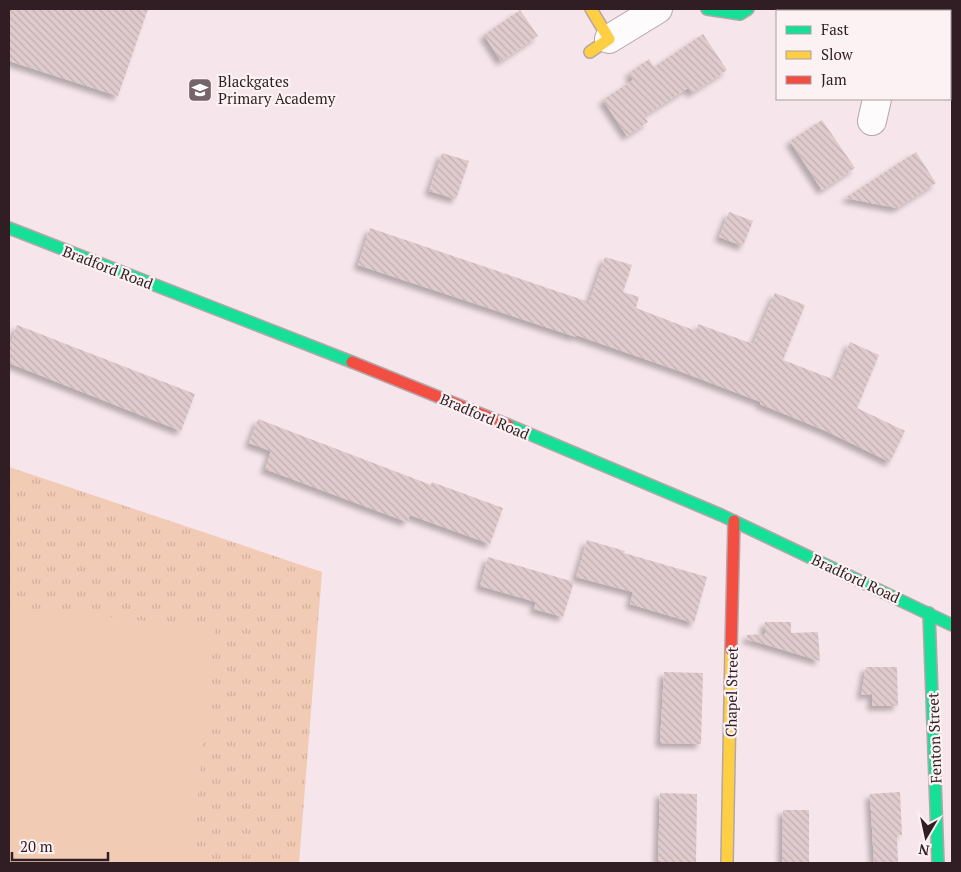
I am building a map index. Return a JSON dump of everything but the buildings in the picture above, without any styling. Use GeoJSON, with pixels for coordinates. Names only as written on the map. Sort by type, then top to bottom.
{"type":"FeatureCollection","features":[{"type":"Feature","properties":{"kind":"main road"},"geometry":{"type":"LineString","coordinates":[[591,9],[599,46]]}},
{"type":"Feature","properties":{"kind":"main road"},"geometry":{"type":"LineString","coordinates":[[707,9],[740,14],[748,9]]}},
{"type":"Feature","properties":{"kind":"main road","name":"Bradford Road"},"geometry":{"type":"LineString","coordinates":[[9,228],[407,384],[734,521],[952,625]]}},
{"type":"Feature","properties":{"kind":"main road","name":"Chapel Street"},"geometry":{"type":"LineString","coordinates":[[727,863],[734,521]]}},
{"type":"Feature","properties":{"kind":"main road","name":"Fenton Street"},"geometry":{"type":"LineString","coordinates":[[930,613],[938,863]]}},
{"type":"Feature","properties":{"kind":"street"},"geometry":{"type":"LineString","coordinates":[[599,46],[658,9]]}},
{"type":"Feature","properties":{"kind":"green space"},"geometry":{"type":"Polygon","coordinates":[[[9,467],[322,572],[299,863],[9,863],[9,467]]]}},
{"type":"Feature","properties":{"kind":"green space"},"geometry":{"type":"Polygon","coordinates":[[[9,607],[215,628],[191,863],[9,863],[9,607]]]}},
{"type":"Feature","properties":{"kind":"traffic: fast"},"geometry":{"type":"LineString","coordinates":[[707,9],[740,14],[748,9]]}},
{"type":"Feature","properties":{"kind":"traffic: fast"},"geometry":{"type":"LineString","coordinates":[[9,228],[352,362]]}},
{"type":"Feature","properties":{"kind":"traffic: fast"},"geometry":{"type":"LineString","coordinates":[[508,425],[721,515],[952,625]]}},
{"type":"Feature","properties":{"kind":"traffic: fast"},"geometry":{"type":"LineString","coordinates":[[929,613],[938,863]]}},
{"type":"Feature","properties":{"kind":"traffic: slow"},"geometry":{"type":"LineString","coordinates":[[590,52],[609,39],[591,9]]}},
{"type":"Feature","properties":{"kind":"traffic: slow"},"geometry":{"type":"LineString","coordinates":[[727,863],[731,650]]}},
{"type":"Feature","properties":{"kind":"traffic: jam"},"geometry":{"type":"LineString","coordinates":[[352,362],[508,425]]}},
{"type":"Feature","properties":{"kind":"traffic: jam"},"geometry":{"type":"LineString","coordinates":[[731,650],[734,521]]}},
{"type":"Feature","properties":{"kind":"place","name":"Blackgates Primary Academy"},"geometry":{"type":"Point","coordinates":[200,90]}}]}
